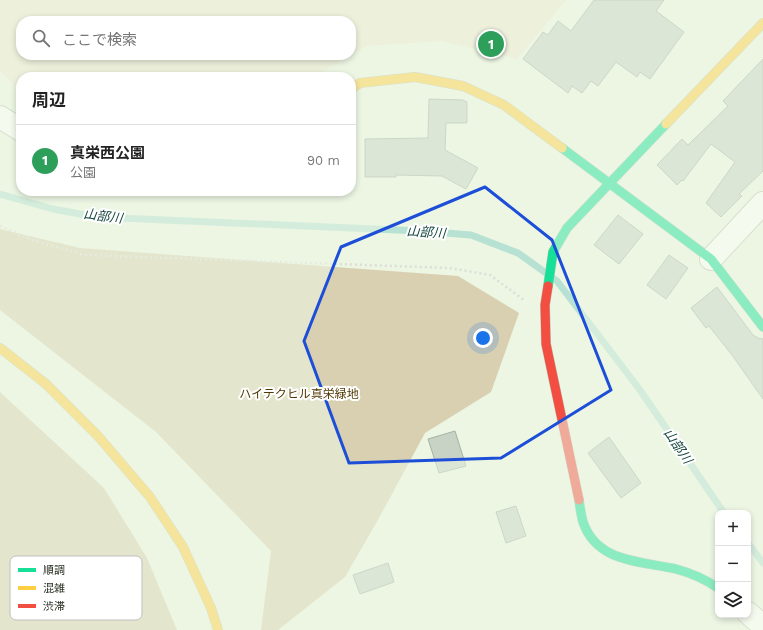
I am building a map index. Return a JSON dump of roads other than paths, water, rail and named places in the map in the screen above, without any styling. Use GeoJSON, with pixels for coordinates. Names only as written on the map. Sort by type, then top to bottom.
{"type":"FeatureCollection","features":[{"type":"Feature","properties":{"kind":"street"},"geometry":{"type":"LineString","coordinates":[[715,585],[712,582],[688,573],[619,558],[598,545],[582,522],[546,344],[545,305],[553,252],[567,228],[763,23]]}},
{"type":"Feature","properties":{"kind":"street"},"geometry":{"type":"LineString","coordinates":[[356,86],[360,83],[415,78],[463,86],[504,106],[711,259],[763,327]]}},
{"type":"Feature","properties":{"kind":"street"},"geometry":{"type":"LineString","coordinates":[[0,117],[16,127]]}},
{"type":"Feature","properties":{"kind":"street"},"geometry":{"type":"LineString","coordinates":[[711,259],[763,203]]}},
{"type":"Feature","properties":{"kind":"street"},"geometry":{"type":"LineString","coordinates":[[0,348],[51,389],[98,436],[150,497],[183,547],[211,608],[218,630]]}},
{"type":"Feature","properties":{"kind":"street"},"geometry":{"type":"LineString","coordinates":[[751,616],[763,626]]}},
{"type":"Feature","properties":{"kind":"waterway","name":"山部川"},"geometry":{"type":"LineString","coordinates":[[0,194],[53,209],[96,217],[420,231],[471,235],[518,253],[557,281],[640,390],[722,510]]}},
{"type":"Feature","properties":{"kind":"waterway","name":"山部川"},"geometry":{"type":"LineString","coordinates":[[750,546],[763,563]]}},
{"type":"Feature","properties":{"kind":"place","name":"真栄西公園"},"geometry":{"type":"Point","coordinates":[491,44]}},
{"type":"Feature","properties":{"kind":"park label","name":"ハイテクヒル真栄緑地"},"geometry":{"type":"Point","coordinates":[299,394]}}]}
